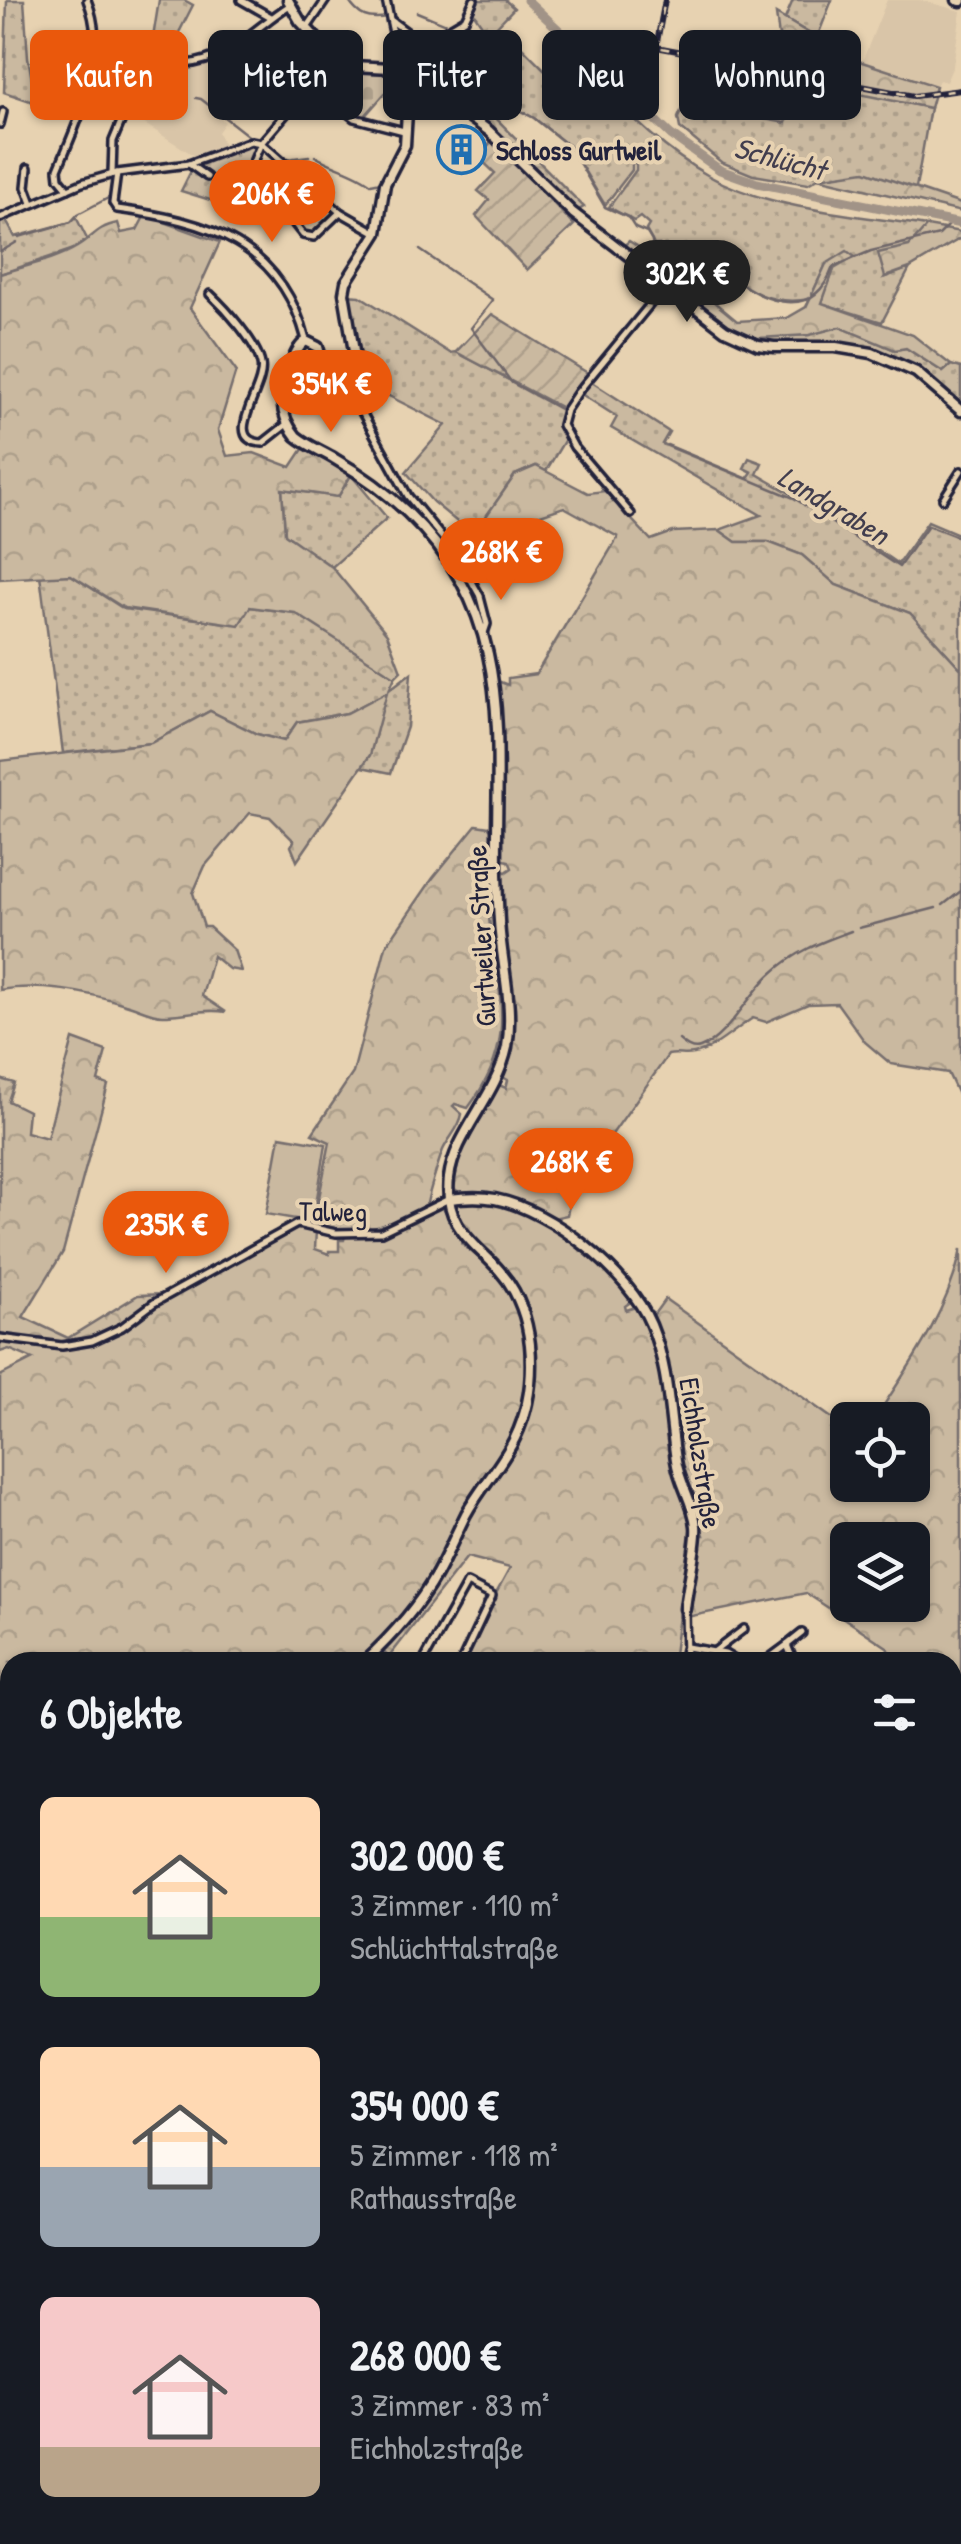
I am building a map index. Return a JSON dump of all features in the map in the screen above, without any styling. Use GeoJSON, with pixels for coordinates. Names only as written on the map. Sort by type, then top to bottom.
{"type":"FeatureCollection","features":[{"type":"Feature","properties":{"kind":"main road"},"geometry":{"type":"LineString","coordinates":[[289,2],[311,30]]}},
{"type":"Feature","properties":{"kind":"main road"},"geometry":{"type":"LineString","coordinates":[[287,424],[282,408],[283,387],[306,340],[318,347],[327,385],[333,392],[343,394],[352,388],[358,368],[344,293],[346,282],[377,233],[385,184],[405,145],[407,120]]}},
{"type":"Feature","properties":{"kind":"main road"},"geometry":{"type":"LineString","coordinates":[[475,120],[559,201],[725,330],[758,344],[851,348],[890,359],[916,372],[961,412]]}},
{"type":"Feature","properties":{"kind":"main road","name":"Gurtweiler Straße"},"geometry":{"type":"LineString","coordinates":[[287,424],[303,441],[396,502],[427,534],[476,598],[498,733],[498,903],[509,996],[509,1034],[497,1080],[452,1164],[449,1199]]}},
{"type":"Feature","properties":{"kind":"main road"},"geometry":{"type":"LineString","coordinates":[[374,1652],[402,1622],[434,1578],[468,1511],[515,1438],[528,1393],[530,1348],[516,1295],[508,1280],[466,1238],[453,1218],[449,1199]]}},
{"type":"Feature","properties":{"kind":"main road","name":"Eichholzstraße"},"geometry":{"type":"LineString","coordinates":[[449,1199],[496,1200],[535,1214],[605,1265],[647,1316],[669,1390],[676,1464],[696,1527],[686,1609]]}},
{"type":"Feature","properties":{"kind":"street"},"geometry":{"type":"LineString","coordinates":[[68,189],[59,178],[58,169],[83,104],[95,56],[94,16],[87,0]]}},
{"type":"Feature","properties":{"kind":"street"},"geometry":{"type":"LineString","coordinates":[[241,0],[271,17]]}},
{"type":"Feature","properties":{"kind":"street"},"geometry":{"type":"LineString","coordinates":[[310,25],[326,0]]}},
{"type":"Feature","properties":{"kind":"street"},"geometry":{"type":"LineString","coordinates":[[386,0],[392,30]]}},
{"type":"Feature","properties":{"kind":"street"},"geometry":{"type":"LineString","coordinates":[[392,22],[424,44],[465,19],[474,0]]}},
{"type":"Feature","properties":{"kind":"street"},"geometry":{"type":"LineString","coordinates":[[188,63],[221,55],[289,2]]}},
{"type":"Feature","properties":{"kind":"street"},"geometry":{"type":"LineString","coordinates":[[0,124],[3,112]]}},
{"type":"Feature","properties":{"kind":"street"},"geometry":{"type":"LineString","coordinates":[[124,120],[114,141],[113,203],[117,209],[170,216],[230,239],[262,260],[288,292],[306,340]]}},
{"type":"Feature","properties":{"kind":"street"},"geometry":{"type":"LineString","coordinates":[[241,190],[261,143],[281,120]]}},
{"type":"Feature","properties":{"kind":"street"},"geometry":{"type":"LineString","coordinates":[[362,120],[407,132]]}},
{"type":"Feature","properties":{"kind":"street"},"geometry":{"type":"LineString","coordinates":[[0,218],[114,174],[189,164],[251,141],[261,143],[340,212],[377,233]]}},
{"type":"Feature","properties":{"kind":"street"},"geometry":{"type":"LineString","coordinates":[[189,164],[207,177]]}},
{"type":"Feature","properties":{"kind":"street"},"geometry":{"type":"LineString","coordinates":[[28,168],[26,186],[32,203]]}},
{"type":"Feature","properties":{"kind":"street"},"geometry":{"type":"LineString","coordinates":[[286,213],[303,235],[314,237],[340,212]]}},
{"type":"Feature","properties":{"kind":"street"},"geometry":{"type":"LineString","coordinates":[[631,514],[574,447],[562,424],[578,392],[666,285]]}},
{"type":"Feature","properties":{"kind":"street"},"geometry":{"type":"LineString","coordinates":[[210,294],[239,327],[261,364],[260,386],[244,421],[245,435],[263,443],[287,424]]}},
{"type":"Feature","properties":{"kind":"street"},"geometry":{"type":"LineString","coordinates":[[352,388],[387,462],[408,496],[458,557],[476,598]]}},
{"type":"Feature","properties":{"kind":"street"},"geometry":{"type":"LineString","coordinates":[[943,498],[961,471]]}},
{"type":"Feature","properties":{"kind":"street","name":"Talweg"},"geometry":{"type":"LineString","coordinates":[[0,1338],[62,1346],[92,1340],[122,1327],[154,1303],[297,1224],[336,1232],[381,1232],[449,1199]]}},
{"type":"Feature","properties":{"kind":"street"},"geometry":{"type":"LineString","coordinates":[[428,1652],[466,1583],[492,1596],[465,1652]]}},
{"type":"Feature","properties":{"kind":"street","name":"Eichholzstraße"},"geometry":{"type":"LineString","coordinates":[[686,1609],[686,1652]]}},
{"type":"Feature","properties":{"kind":"street"},"geometry":{"type":"LineString","coordinates":[[687,1646],[715,1651],[744,1629]]}},
{"type":"Feature","properties":{"kind":"street"},"geometry":{"type":"LineString","coordinates":[[778,1652],[802,1632]]}},
{"type":"Feature","properties":{"kind":"street"},"geometry":{"type":"LineString","coordinates":[[787,1645],[790,1652]]}},
{"type":"Feature","properties":{"kind":"shaded area"},"geometry":{"type":"Polygon","coordinates":[[[887,0],[920,0],[961,11],[953,66],[946,82],[939,80],[936,86],[862,62],[887,0]]]}},
{"type":"Feature","properties":{"kind":"shaded area"},"geometry":{"type":"Polygon","coordinates":[[[208,63],[208,120],[225,122],[218,132],[225,147],[198,158],[138,120],[188,120],[188,74],[208,63]]]}},
{"type":"Feature","properties":{"kind":"green space"},"geometry":{"type":"Polygon","coordinates":[[[7,0],[24,0],[30,101],[4,92],[7,0]]]}},
{"type":"Feature","properties":{"kind":"green space"},"geometry":{"type":"Polygon","coordinates":[[[159,0],[184,0],[193,5],[180,30],[154,30],[159,0]]]}},
{"type":"Feature","properties":{"kind":"green space"},"geometry":{"type":"Polygon","coordinates":[[[476,0],[505,0],[514,8],[495,30],[485,30],[473,12],[476,0]]]}},
{"type":"Feature","properties":{"kind":"green space"},"geometry":{"type":"Polygon","coordinates":[[[793,0],[832,0],[820,30],[804,30],[785,19],[793,0]]]}},
{"type":"Feature","properties":{"kind":"green space"},"geometry":{"type":"Polygon","coordinates":[[[776,14],[803,30],[778,30],[776,14]]]}},
{"type":"Feature","properties":{"kind":"green space"},"geometry":{"type":"Polygon","coordinates":[[[522,47],[542,67],[542,120],[636,120],[688,163],[759,197],[927,226],[885,277],[910,268],[882,322],[821,303],[834,269],[826,264],[810,299],[797,301],[762,295],[721,269],[696,281],[681,275],[659,257],[659,245],[654,245],[646,230],[649,225],[640,217],[634,221],[609,207],[636,170],[636,164],[625,157],[632,170],[605,205],[570,147],[522,112],[522,47]]]}},
{"type":"Feature","properties":{"kind":"green space"},"geometry":{"type":"Polygon","coordinates":[[[861,62],[936,86],[930,108],[861,94],[861,62]]]}},
{"type":"Feature","properties":{"kind":"green space"},"geometry":{"type":"Polygon","coordinates":[[[363,72],[383,74],[383,95],[363,118],[363,72]]]}},
{"type":"Feature","properties":{"kind":"green space"},"geometry":{"type":"Polygon","coordinates":[[[861,93],[930,108],[916,188],[818,178],[808,184],[753,175],[721,162],[680,128],[678,118],[786,123],[861,120],[861,93]]]}},
{"type":"Feature","properties":{"kind":"green space"},"geometry":{"type":"Polygon","coordinates":[[[480,120],[498,120],[584,207],[575,212],[480,120]]]}},
{"type":"Feature","properties":{"kind":"green space"},"geometry":{"type":"Polygon","coordinates":[[[493,140],[574,225],[527,270],[476,216],[489,200],[478,191],[495,173],[478,157],[493,140]]]}},
{"type":"Feature","properties":{"kind":"green space"},"geometry":{"type":"Polygon","coordinates":[[[245,145],[254,146],[249,169],[265,175],[259,195],[244,196],[236,208],[181,191],[194,165],[245,145]]]}},
{"type":"Feature","properties":{"kind":"green space"},"geometry":{"type":"Polygon","coordinates":[[[865,171],[961,204],[961,212],[818,178],[865,171]]]}},
{"type":"Feature","properties":{"kind":"green space"},"geometry":{"type":"Polygon","coordinates":[[[145,215],[220,242],[190,308],[236,371],[218,430],[227,456],[254,453],[291,467],[305,446],[351,475],[338,497],[282,489],[285,534],[332,567],[387,634],[401,671],[395,677],[295,613],[250,607],[239,625],[124,608],[71,575],[0,579],[0,274],[69,252],[111,225],[118,223],[121,233],[137,230],[145,215]]]}},
{"type":"Feature","properties":{"kind":"green space"},"geometry":{"type":"Polygon","coordinates":[[[4,217],[15,237],[71,222],[76,217],[87,239],[77,248],[0,274],[0,220],[4,217]]]}},
{"type":"Feature","properties":{"kind":"green space"},"geometry":{"type":"Polygon","coordinates":[[[927,226],[961,232],[961,238],[910,268],[885,277],[878,253],[909,246],[927,226]]]}},
{"type":"Feature","properties":{"kind":"green space"},"geometry":{"type":"Polygon","coordinates":[[[629,241],[645,251],[649,246],[659,245],[660,257],[737,321],[787,318],[806,307],[826,264],[847,251],[855,257],[834,269],[822,303],[913,335],[951,365],[943,372],[906,348],[895,350],[840,327],[809,335],[742,339],[620,249],[629,241]]]}},
{"type":"Feature","properties":{"kind":"green space"},"geometry":{"type":"Polygon","coordinates":[[[346,295],[360,296],[450,353],[456,352],[566,410],[562,424],[567,436],[546,471],[536,466],[515,475],[473,535],[433,502],[406,472],[446,425],[367,385],[346,295]]]}},
{"type":"Feature","properties":{"kind":"green space"},"geometry":{"type":"Polygon","coordinates":[[[492,314],[591,375],[566,410],[456,352],[492,314]]]}},
{"type":"Feature","properties":{"kind":"green space"},"geometry":{"type":"Polygon","coordinates":[[[840,326],[895,350],[906,348],[943,372],[951,365],[961,368],[961,401],[957,404],[918,372],[884,354],[748,338],[809,335],[840,326]]]}},
{"type":"Feature","properties":{"kind":"green space"},"geometry":{"type":"Polygon","coordinates":[[[587,379],[669,432],[662,444],[747,479],[752,472],[744,468],[749,458],[762,463],[757,474],[819,510],[898,564],[928,521],[961,535],[961,669],[910,613],[836,585],[802,555],[768,542],[736,542],[719,530],[761,515],[611,428],[617,417],[578,392],[587,379]]]}},
{"type":"Feature","properties":{"kind":"green space"},"geometry":{"type":"Polygon","coordinates":[[[536,466],[588,493],[605,491],[651,540],[673,532],[719,530],[736,542],[768,542],[802,555],[836,585],[910,613],[961,669],[961,1101],[948,1073],[891,1064],[865,1042],[837,1003],[808,1004],[766,1022],[753,1018],[702,1052],[668,1055],[572,1191],[567,1215],[549,1219],[514,1202],[464,1195],[453,1188],[460,1156],[499,1085],[506,1088],[508,1080],[501,1076],[513,1009],[500,869],[506,872],[512,868],[509,861],[500,859],[504,762],[495,680],[508,685],[508,678],[536,674],[618,537],[564,507],[534,517],[498,560],[473,535],[515,475],[536,466]]]}},
{"type":"Feature","properties":{"kind":"green space"},"geometry":{"type":"Polygon","coordinates":[[[351,475],[387,518],[332,567],[285,535],[282,489],[338,497],[351,475]]]}},
{"type":"Feature","properties":{"kind":"green space"},"geometry":{"type":"Polygon","coordinates":[[[40,575],[71,575],[124,609],[233,624],[250,607],[296,613],[395,677],[389,690],[411,673],[407,727],[391,773],[362,767],[370,755],[386,693],[347,713],[297,722],[284,741],[257,734],[210,711],[151,743],[63,753],[40,575]]]}},
{"type":"Feature","properties":{"kind":"green space"},"geometry":{"type":"Polygon","coordinates":[[[387,692],[370,755],[297,861],[291,846],[294,841],[270,817],[250,813],[205,866],[193,893],[204,927],[209,927],[234,950],[241,971],[229,969],[213,956],[202,996],[226,1012],[158,1015],[79,992],[0,990],[0,761],[151,743],[210,711],[257,734],[284,741],[297,722],[347,713],[387,692]]]}},
{"type":"Feature","properties":{"kind":"green space"},"geometry":{"type":"Polygon","coordinates":[[[476,825],[494,832],[487,898],[501,1011],[495,1058],[468,1108],[453,1106],[462,1114],[461,1119],[443,1150],[427,1204],[373,1228],[346,1230],[314,1223],[330,1142],[312,1134],[353,1073],[386,946],[476,825]]]}},
{"type":"Feature","properties":{"kind":"green space"},"geometry":{"type":"Polygon","coordinates":[[[73,1039],[106,1051],[98,1081],[108,1085],[63,1252],[23,1317],[68,1338],[138,1295],[167,1294],[297,1227],[316,1230],[315,1249],[329,1254],[339,1251],[339,1240],[345,1236],[382,1234],[431,1208],[443,1207],[463,1245],[490,1267],[513,1296],[524,1329],[525,1394],[519,1417],[500,1459],[465,1509],[418,1596],[368,1652],[0,1652],[0,1376],[33,1359],[9,1349],[0,1352],[0,1079],[14,1083],[8,1101],[28,1111],[26,1132],[47,1138],[73,1039]]]}},
{"type":"Feature","properties":{"kind":"green space"},"geometry":{"type":"Polygon","coordinates":[[[280,1136],[326,1144],[313,1222],[266,1214],[280,1136]]]}},
{"type":"Feature","properties":{"kind":"green space"},"geometry":{"type":"Polygon","coordinates":[[[465,1200],[490,1202],[537,1219],[559,1232],[616,1282],[632,1301],[625,1306],[626,1310],[636,1307],[648,1327],[666,1389],[673,1464],[691,1524],[674,1652],[469,1652],[470,1641],[510,1568],[467,1557],[393,1652],[381,1650],[412,1613],[518,1438],[532,1370],[518,1294],[461,1227],[455,1206],[465,1200]]]}},
{"type":"Feature","properties":{"kind":"green space"},"geometry":{"type":"Polygon","coordinates":[[[961,1249],[961,1652],[889,1652],[850,1622],[930,1622],[930,1522],[830,1522],[830,1609],[806,1593],[687,1617],[698,1535],[704,1535],[678,1464],[652,1317],[665,1299],[830,1417],[830,1502],[930,1502],[930,1402],[886,1402],[937,1317],[961,1249]]]}},
{"type":"Feature","properties":{"kind":"waterway"},"geometry":{"type":"LineString","coordinates":[[348,0],[364,16],[387,17]]}},
{"type":"Feature","properties":{"kind":"waterway","name":"Schlücht"},"geometry":{"type":"LineString","coordinates":[[527,0],[671,135],[720,170],[757,183],[961,224]]}},
{"type":"Feature","properties":{"kind":"waterway"},"geometry":{"type":"LineString","coordinates":[[417,12],[446,24],[458,58],[515,108],[570,147],[605,207],[628,217],[635,228],[647,233],[653,258],[697,286],[721,268],[766,297],[797,302],[811,297],[823,286],[833,267],[871,251],[939,235],[952,222]]}},
{"type":"Feature","properties":{"kind":"waterway","name":"Landgraben"},"geometry":{"type":"LineString","coordinates":[[196,98],[251,138]]}},
{"type":"Feature","properties":{"kind":"waterway","name":"Landgraben"},"geometry":{"type":"LineString","coordinates":[[120,134],[127,120]]}},
{"type":"Feature","properties":{"kind":"waterway","name":"Landgraben"},"geometry":{"type":"LineString","coordinates":[[287,159],[309,156]]}},
{"type":"Feature","properties":{"kind":"waterway","name":"Landgraben"},"geometry":{"type":"LineString","coordinates":[[315,156],[371,184],[381,182]]}},
{"type":"Feature","properties":{"kind":"waterway","name":"Landgraben"},"geometry":{"type":"LineString","coordinates":[[19,237],[71,222],[78,214],[112,196]]}},
{"type":"Feature","properties":{"kind":"waterway","name":"Landgraben"},"geometry":{"type":"LineString","coordinates":[[0,252],[17,242]]}},
{"type":"Feature","properties":{"kind":"waterway","name":"Landgraben"},"geometry":{"type":"LineString","coordinates":[[420,250],[493,300],[471,328],[512,383],[563,411]]}},
{"type":"Feature","properties":{"kind":"waterway","name":"Landgraben"},"geometry":{"type":"LineString","coordinates":[[667,445],[794,498],[899,567],[928,525],[961,538]]}},
{"type":"Feature","properties":{"kind":"waterway"},"geometry":{"type":"LineString","coordinates":[[943,905],[961,891]]}},
{"type":"Feature","properties":{"kind":"waterway"},"geometry":{"type":"LineString","coordinates":[[859,928],[936,908]]}},
{"type":"Feature","properties":{"kind":"waterway"},"geometry":{"type":"LineString","coordinates":[[679,1040],[694,1049],[710,1043],[779,967],[808,949],[851,931]]}},
{"type":"Feature","properties":{"kind":"railway"},"geometry":{"type":"LineString","coordinates":[[659,31],[665,0]]}},
{"type":"Feature","properties":{"kind":"railway"},"geometry":{"type":"LineString","coordinates":[[659,48],[914,96],[961,90]]}},
{"type":"Feature","properties":{"kind":"place","name":"Schloss Gurtweil"},"geometry":{"type":"Point","coordinates":[461,150]}}]}
